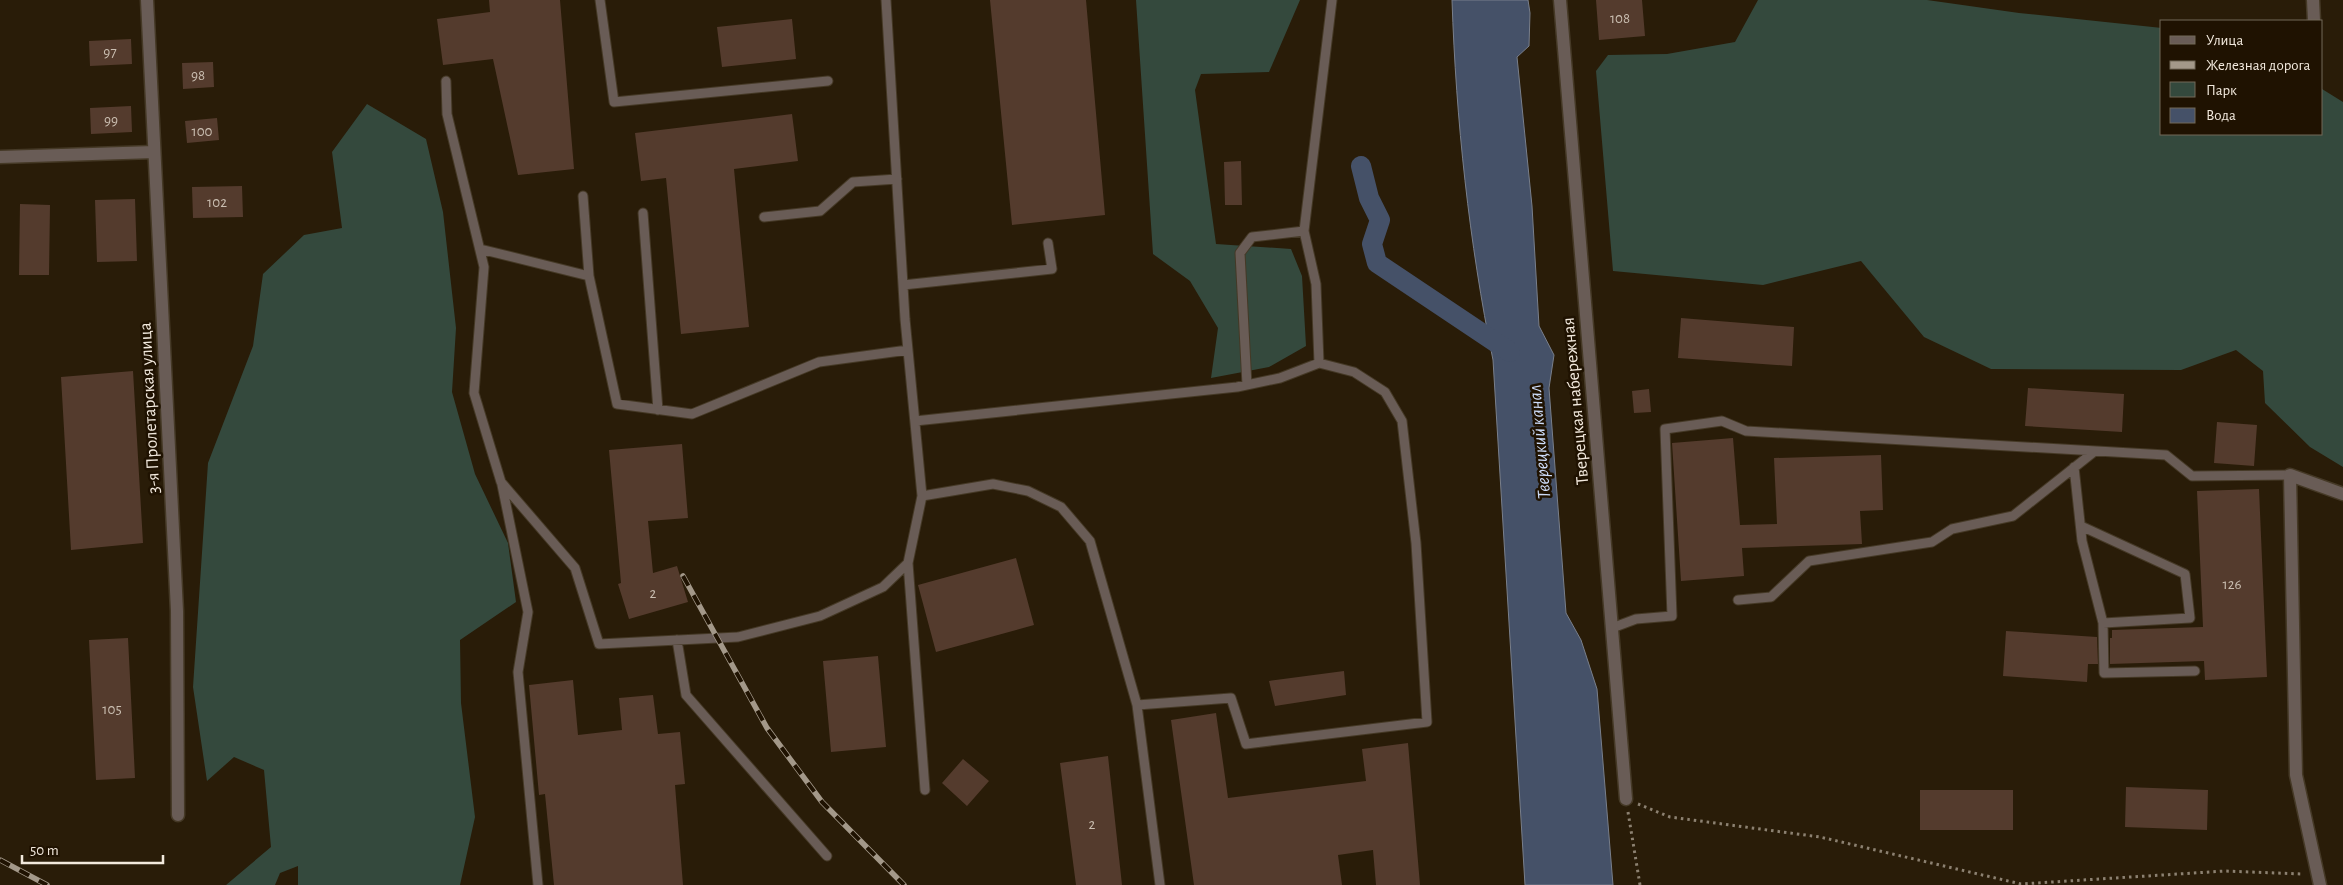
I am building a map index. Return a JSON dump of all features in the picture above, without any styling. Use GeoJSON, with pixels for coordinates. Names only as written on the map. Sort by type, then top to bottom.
{"type":"FeatureCollection","features":[{"type":"Feature","properties":{"kind":"street","name":"3-я Пролетарская улица"},"geometry":{"type":"LineString","coordinates":[[147,0],[177,611],[178,815]]}},
{"type":"Feature","properties":{"kind":"street","name":"Тверецкая набережная"},"geometry":{"type":"LineString","coordinates":[[1560,0],[1626,799]]}},
{"type":"Feature","properties":{"kind":"street"},"geometry":{"type":"LineString","coordinates":[[2313,0],[2314,20]]}},
{"type":"Feature","properties":{"kind":"street"},"geometry":{"type":"LineString","coordinates":[[0,157],[154,152]]}},
{"type":"Feature","properties":{"kind":"street"},"geometry":{"type":"LineString","coordinates":[[2319,880],[2296,775],[2290,474],[2343,494]]}},
{"type":"Feature","properties":{"kind":"lane"},"geometry":{"type":"LineString","coordinates":[[600,0],[614,102],[828,81]]}},
{"type":"Feature","properties":{"kind":"lane"},"geometry":{"type":"LineString","coordinates":[[886,0],[903,285],[922,496],[908,563],[924,790]]}},
{"type":"Feature","properties":{"kind":"lane"},"geometry":{"type":"LineString","coordinates":[[1319,363],[1316,284],[1304,231],[1332,0]]}},
{"type":"Feature","properties":{"kind":"lane"},"geometry":{"type":"LineString","coordinates":[[446,81],[448,114],[484,268],[474,393],[501,482],[528,612],[518,672],[538,885]]}},
{"type":"Feature","properties":{"kind":"lane"},"geometry":{"type":"LineString","coordinates":[[764,217],[820,211],[853,182],[897,179]]}},
{"type":"Feature","properties":{"kind":"lane"},"geometry":{"type":"LineString","coordinates":[[583,196],[589,276],[617,404],[692,414],[819,362],[908,350]]}},
{"type":"Feature","properties":{"kind":"lane"},"geometry":{"type":"LineString","coordinates":[[643,213],[658,410]]}},
{"type":"Feature","properties":{"kind":"lane"},"geometry":{"type":"LineString","coordinates":[[1246,385],[1240,253],[1252,237],[1304,231]]}},
{"type":"Feature","properties":{"kind":"lane"},"geometry":{"type":"LineString","coordinates":[[903,285],[1052,269],[1048,243]]}},
{"type":"Feature","properties":{"kind":"lane"},"geometry":{"type":"LineString","coordinates":[[480,249],[589,276]]}},
{"type":"Feature","properties":{"kind":"lane"},"geometry":{"type":"LineString","coordinates":[[915,421],[1246,385],[1280,378],[1319,363],[1354,372],[1385,392],[1402,421],[1416,543],[1427,722],[1246,744],[1231,698],[1137,706]]}},
{"type":"Feature","properties":{"kind":"lane"},"geometry":{"type":"LineString","coordinates":[[1612,628],[1636,619],[1672,616],[1665,429],[1722,421],[1746,431],[2166,455],[2192,476],[2290,474]]}},
{"type":"Feature","properties":{"kind":"lane"},"geometry":{"type":"LineString","coordinates":[[1738,600],[1771,597],[1810,561],[1932,542],[1952,529],[2013,516],[2095,451]]}},
{"type":"Feature","properties":{"kind":"lane"},"geometry":{"type":"LineString","coordinates":[[2074,467],[2080,526],[2092,586],[2102,623],[2104,673],[2195,672]]}},
{"type":"Feature","properties":{"kind":"lane"},"geometry":{"type":"LineString","coordinates":[[501,482],[575,568],[599,644],[738,637],[820,616],[883,587],[908,563]]}},
{"type":"Feature","properties":{"kind":"lane"},"geometry":{"type":"LineString","coordinates":[[922,496],[993,484],[1028,491],[1061,507],[1090,541],[1137,706],[1160,885]]}},
{"type":"Feature","properties":{"kind":"lane"},"geometry":{"type":"LineString","coordinates":[[2080,526],[2185,574],[2190,618],[2102,623]]}},
{"type":"Feature","properties":{"kind":"lane"},"geometry":{"type":"LineString","coordinates":[[677,640],[686,695],[827,856]]}},
{"type":"Feature","properties":{"kind":"path"},"geometry":{"type":"LineString","coordinates":[[1626,799],[1670,817],[1820,837],[2021,884],[2225,871],[2319,880]]}},
{"type":"Feature","properties":{"kind":"path"},"geometry":{"type":"LineString","coordinates":[[1626,799],[1640,885]]}},
{"type":"Feature","properties":{"kind":"green space"},"geometry":{"type":"Polygon","coordinates":[[[1136,0],[1300,0],[1269,72],[1201,74],[1195,90],[1216,244],[1291,249],[1302,276],[1306,346],[1269,367],[1211,378],[1218,328],[1190,281],[1153,254],[1136,0]]]}},
{"type":"Feature","properties":{"kind":"green space"},"geometry":{"type":"Polygon","coordinates":[[[1758,0],[1927,0],[2019,13],[2160,28],[2160,135],[2323,135],[2323,90],[2343,102],[2343,467],[2310,447],[2265,403],[2263,371],[2236,350],[2181,370],[1991,369],[1924,337],[1861,261],[1763,285],[1613,271],[1596,71],[1608,55],[1667,54],[1735,42],[1758,0]]]}},
{"type":"Feature","properties":{"kind":"green space"},"geometry":{"type":"Polygon","coordinates":[[[367,104],[426,139],[443,212],[456,328],[452,392],[475,474],[508,543],[516,602],[460,640],[461,703],[475,817],[460,885],[298,885],[298,866],[280,873],[275,885],[226,885],[271,847],[264,770],[234,757],[207,781],[193,687],[208,463],[253,346],[263,274],[304,235],[342,228],[332,152],[367,104]]]}},
{"type":"Feature","properties":{"kind":"water","name":"Тверецкий канал"},"geometry":{"type":"Polygon","coordinates":[[[1452,0],[1528,0],[1530,13],[1529,46],[1517,57],[1532,206],[1539,326],[1554,355],[1549,388],[1566,613],[1581,640],[1597,689],[1613,885],[1525,885],[1493,360],[1477,271],[1465,181],[1460,136],[1452,0]]]}},
{"type":"Feature","properties":{"kind":"building"},"geometry":{"type":"Polygon","coordinates":[[[489,0],[560,0],[574,169],[518,175],[493,59],[443,65],[437,19],[490,12],[489,0]]]}},
{"type":"Feature","properties":{"kind":"building"},"geometry":{"type":"Polygon","coordinates":[[[990,0],[1086,0],[1105,215],[1012,225],[990,0]]]}},
{"type":"Feature","properties":{"kind":"building"},"geometry":{"type":"Polygon","coordinates":[[[1596,0],[1642,0],[1645,36],[1599,40],[1596,0]]]}},
{"type":"Feature","properties":{"kind":"building"},"geometry":{"type":"Polygon","coordinates":[[[792,19],[796,59],[722,67],[717,27],[792,19]]]}},
{"type":"Feature","properties":{"kind":"building"},"geometry":{"type":"Polygon","coordinates":[[[131,39],[132,64],[90,66],[89,41],[131,39]]]}},
{"type":"Feature","properties":{"kind":"building"},"geometry":{"type":"Polygon","coordinates":[[[213,62],[214,87],[183,89],[182,63],[213,62]]]}},
{"type":"Feature","properties":{"kind":"building"},"geometry":{"type":"Polygon","coordinates":[[[131,106],[132,132],[91,134],[90,108],[131,106]]]}},
{"type":"Feature","properties":{"kind":"building"},"geometry":{"type":"Polygon","coordinates":[[[792,114],[798,161],[734,169],[749,327],[681,334],[666,178],[641,181],[635,133],[792,114]]]}},
{"type":"Feature","properties":{"kind":"building"},"geometry":{"type":"Polygon","coordinates":[[[217,118],[219,140],[187,143],[185,121],[217,118]]]}},
{"type":"Feature","properties":{"kind":"building"},"geometry":{"type":"Polygon","coordinates":[[[1241,161],[1242,205],[1225,205],[1224,162],[1241,161]]]}},
{"type":"Feature","properties":{"kind":"building"},"geometry":{"type":"Polygon","coordinates":[[[242,186],[243,217],[193,218],[192,187],[242,186]]]}},
{"type":"Feature","properties":{"kind":"building"},"geometry":{"type":"Polygon","coordinates":[[[135,199],[137,261],[97,262],[95,200],[135,199]]]}},
{"type":"Feature","properties":{"kind":"building"},"geometry":{"type":"Polygon","coordinates":[[[20,204],[50,205],[49,275],[19,275],[20,204]]]}},
{"type":"Feature","properties":{"kind":"building"},"geometry":{"type":"Polygon","coordinates":[[[1681,318],[1794,327],[1792,366],[1678,358],[1681,318]]]}},
{"type":"Feature","properties":{"kind":"building"},"geometry":{"type":"Polygon","coordinates":[[[133,371],[143,543],[71,550],[61,377],[133,371]]]}},
{"type":"Feature","properties":{"kind":"building"},"geometry":{"type":"Polygon","coordinates":[[[2028,388],[2124,394],[2122,432],[2025,426],[2028,388]]]}},
{"type":"Feature","properties":{"kind":"building"},"geometry":{"type":"Polygon","coordinates":[[[1649,389],[1651,412],[1634,413],[1632,391],[1649,389]]]}},
{"type":"Feature","properties":{"kind":"building"},"geometry":{"type":"Polygon","coordinates":[[[2217,422],[2257,425],[2254,466],[2214,463],[2217,422]]]}},
{"type":"Feature","properties":{"kind":"building"},"geometry":{"type":"Polygon","coordinates":[[[1733,438],[1740,525],[1777,524],[1774,458],[1881,455],[1883,510],[1860,511],[1862,544],[1742,548],[1744,576],[1681,581],[1672,443],[1733,438]]]}},
{"type":"Feature","properties":{"kind":"building"},"geometry":{"type":"Polygon","coordinates":[[[682,444],[688,518],[648,521],[653,573],[677,566],[688,602],[629,619],[618,584],[621,583],[609,450],[682,444]]]}},
{"type":"Feature","properties":{"kind":"building"},"geometry":{"type":"Polygon","coordinates":[[[2259,489],[2267,677],[2205,680],[2204,661],[2110,664],[2110,638],[2112,638],[2112,630],[2203,627],[2197,491],[2259,489]]]}},
{"type":"Feature","properties":{"kind":"building"},"geometry":{"type":"Polygon","coordinates":[[[1016,558],[1034,625],[936,652],[918,585],[1016,558]]]}},
{"type":"Feature","properties":{"kind":"building"},"geometry":{"type":"Polygon","coordinates":[[[2006,631],[2097,637],[2098,664],[2088,664],[2087,682],[2003,676],[2006,631]]]}},
{"type":"Feature","properties":{"kind":"building"},"geometry":{"type":"Polygon","coordinates":[[[128,638],[135,778],[96,780],[89,640],[128,638]]]}},
{"type":"Feature","properties":{"kind":"building"},"geometry":{"type":"Polygon","coordinates":[[[878,656],[886,747],[831,752],[823,661],[878,656]]]}},
{"type":"Feature","properties":{"kind":"building"},"geometry":{"type":"Polygon","coordinates":[[[1344,671],[1346,695],[1275,706],[1269,681],[1344,671]]]}},
{"type":"Feature","properties":{"kind":"building"},"geometry":{"type":"Polygon","coordinates":[[[573,680],[578,735],[622,730],[619,698],[653,695],[658,734],[680,732],[685,784],[675,785],[683,885],[554,885],[545,794],[539,795],[529,685],[573,680]]]}},
{"type":"Feature","properties":{"kind":"building"},"geometry":{"type":"Polygon","coordinates":[[[1216,713],[1228,798],[1366,781],[1362,749],[1408,743],[1420,885],[1376,885],[1373,850],[1338,855],[1342,885],[1194,885],[1171,720],[1216,713]]]}},
{"type":"Feature","properties":{"kind":"building"},"geometry":{"type":"Polygon","coordinates":[[[1108,756],[1122,885],[1076,885],[1060,763],[1108,756]]]}},
{"type":"Feature","properties":{"kind":"building"},"geometry":{"type":"Polygon","coordinates":[[[963,759],[989,781],[967,806],[942,783],[963,759]]]}},
{"type":"Feature","properties":{"kind":"building"},"geometry":{"type":"Polygon","coordinates":[[[2126,787],[2208,790],[2207,830],[2125,827],[2126,787]]]}},
{"type":"Feature","properties":{"kind":"building"},"geometry":{"type":"Polygon","coordinates":[[[1920,790],[2013,790],[2013,830],[1920,830],[1920,790]]]}},
{"type":"Feature","properties":{"kind":"waterway"},"geometry":{"type":"LineString","coordinates":[[1361,166],[1369,198],[1380,220],[1372,244],[1377,263],[1510,352]]}},
{"type":"Feature","properties":{"kind":"railway"},"geometry":{"type":"LineString","coordinates":[[683,576],[767,728],[822,802],[904,885]]}},
{"type":"Feature","properties":{"kind":"railway"},"geometry":{"type":"LineString","coordinates":[[0,860],[47,885]]}}]}
